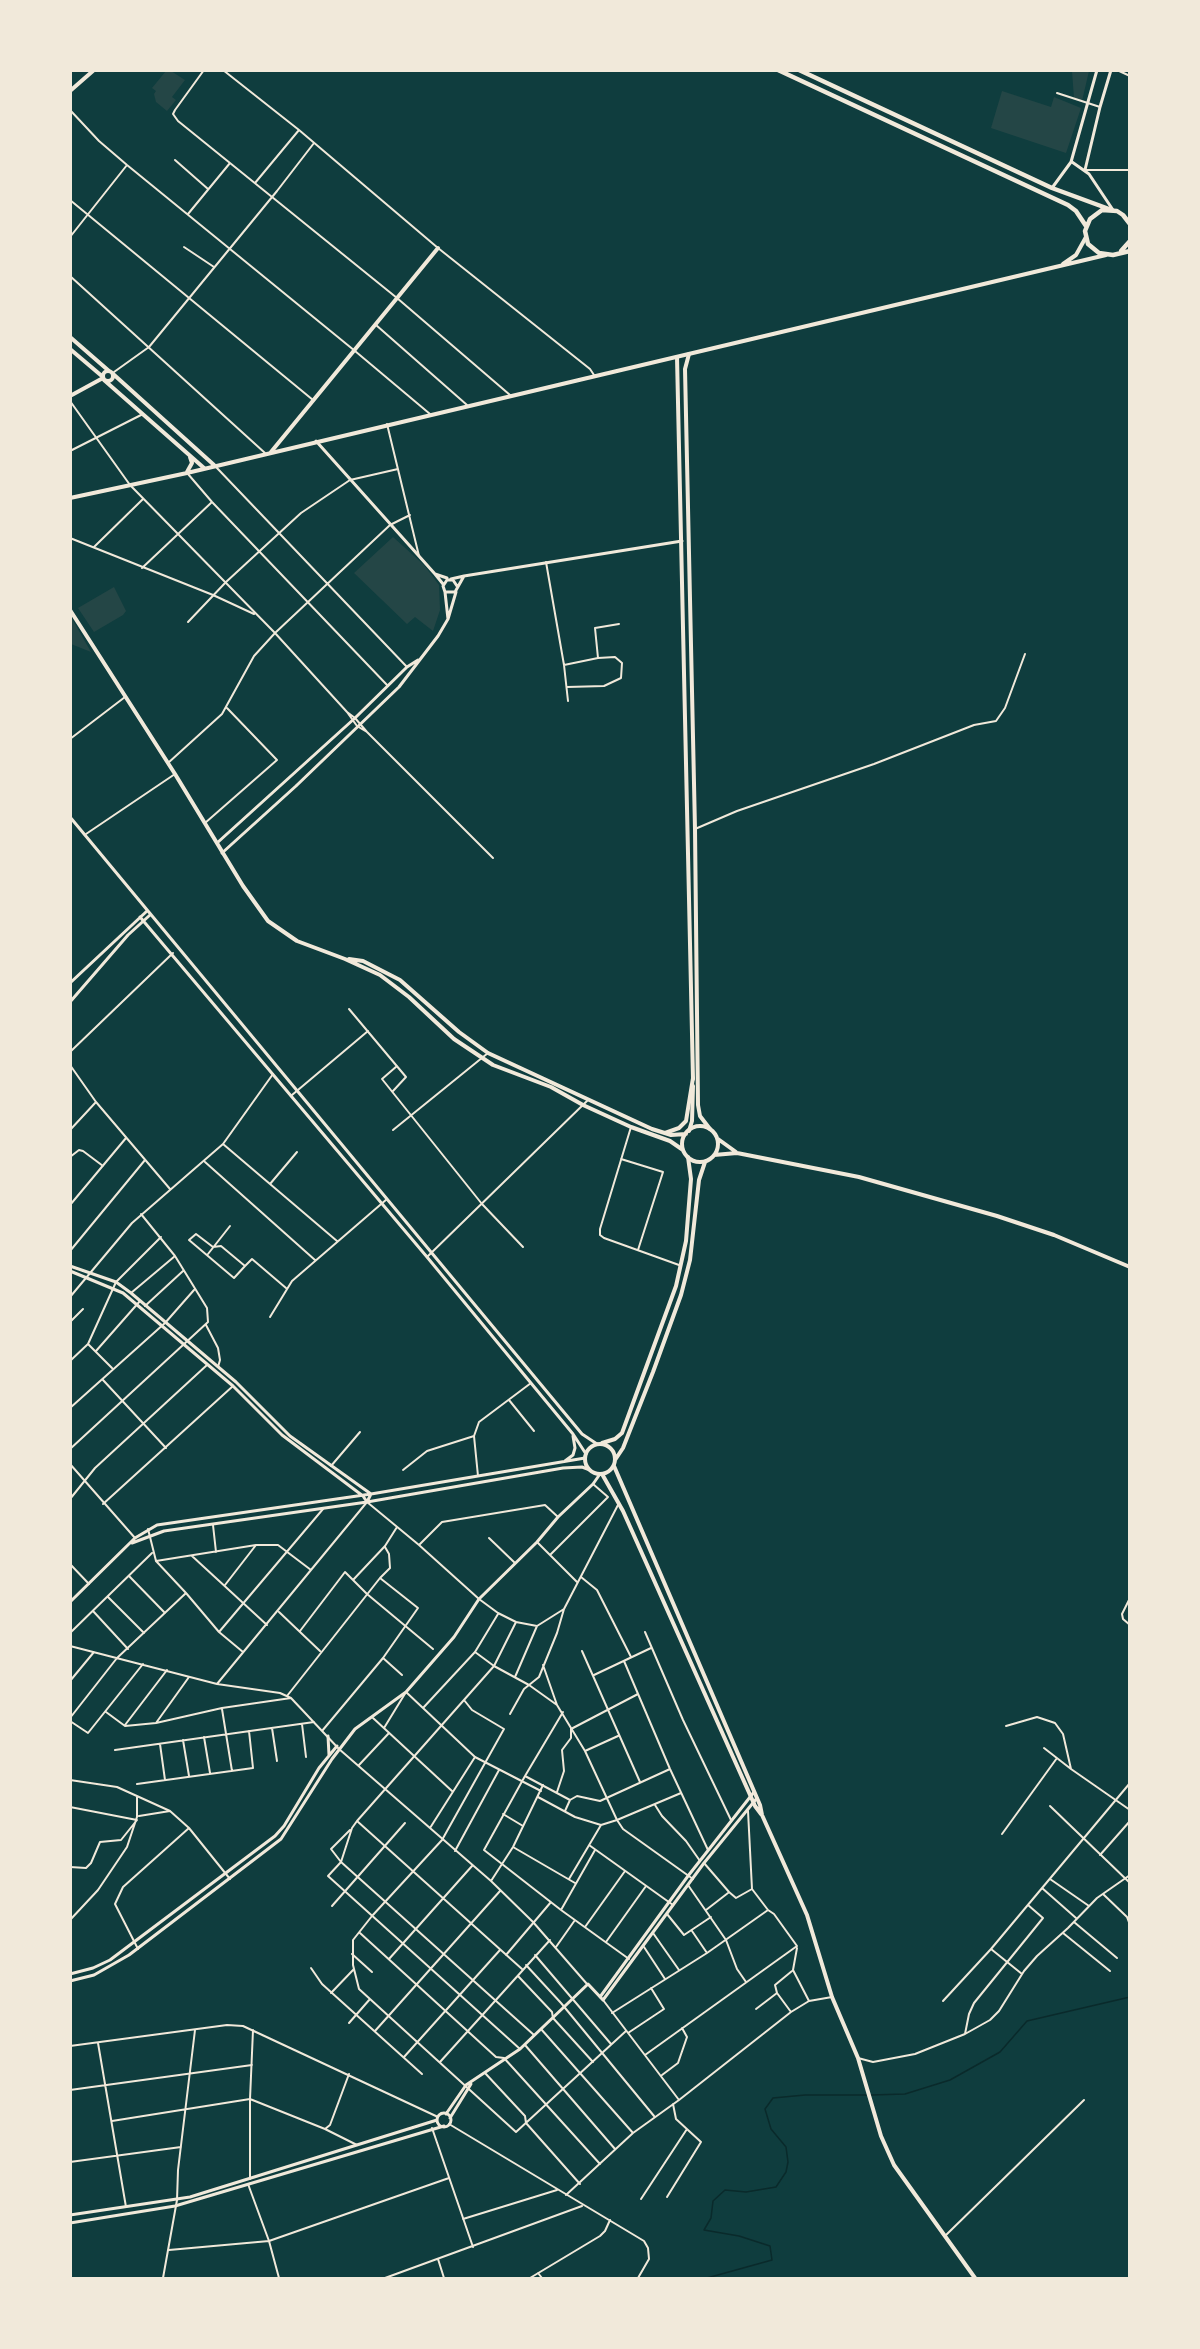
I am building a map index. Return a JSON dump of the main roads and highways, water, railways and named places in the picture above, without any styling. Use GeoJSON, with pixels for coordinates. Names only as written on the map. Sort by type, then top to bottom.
{"type":"FeatureCollection","features":[{"type":"Feature","properties":{"kind":"highway"},"geometry":{"type":"LineString","coordinates":[[778,70],[1068,205],[1076,211],[1086,226],[1086,237],[1093,249],[1106,255],[1130,251]]}},
{"type":"Feature","properties":{"kind":"highway"},"geometry":{"type":"LineString","coordinates":[[799,70],[1052,188],[1113,210],[1123,215],[1130,224]]}},
{"type":"Feature","properties":{"kind":"highway"},"geometry":{"type":"LineString","coordinates":[[1086,226],[1095,214],[1113,210],[1130,212]]}},
{"type":"Feature","properties":{"kind":"highway"},"geometry":{"type":"LineString","coordinates":[[1113,255],[1125,248],[1130,241]]}},
{"type":"Feature","properties":{"kind":"main road"},"geometry":{"type":"LineString","coordinates":[[70,91],[94,70]]}},
{"type":"Feature","properties":{"kind":"main road"},"geometry":{"type":"LineString","coordinates":[[1060,266],[1076,255],[1086,237]]}},
{"type":"Feature","properties":{"kind":"main road"},"geometry":{"type":"LineString","coordinates":[[271,452],[438,248]]}},
{"type":"Feature","properties":{"kind":"main road"},"geometry":{"type":"LineString","coordinates":[[70,498],[187,473],[1106,255]]}},
{"type":"Feature","properties":{"kind":"main road"},"geometry":{"type":"LineString","coordinates":[[70,337],[215,465]]}},
{"type":"Feature","properties":{"kind":"main road"},"geometry":{"type":"LineString","coordinates":[[70,349],[204,468]]}},
{"type":"Feature","properties":{"kind":"main road"},"geometry":{"type":"LineString","coordinates":[[689,354],[685,369],[695,829],[698,1105],[702,1120],[717,1137],[737,1153]]}},
{"type":"Feature","properties":{"kind":"main road"},"geometry":{"type":"LineString","coordinates":[[677,357],[693,1078],[693,1116],[683,1139],[683,1150]]}},
{"type":"Feature","properties":{"kind":"main road"},"geometry":{"type":"LineString","coordinates":[[103,378],[105,372],[110,372]]}},
{"type":"Feature","properties":{"kind":"main road"},"geometry":{"type":"LineString","coordinates":[[70,396],[103,378],[111,380],[110,372]]}},
{"type":"Feature","properties":{"kind":"main road"},"geometry":{"type":"LineString","coordinates":[[195,461],[201,453]]}},
{"type":"Feature","properties":{"kind":"main road"},"geometry":{"type":"LineString","coordinates":[[187,473],[192,463],[190,456]]}},
{"type":"Feature","properties":{"kind":"main road"},"geometry":{"type":"LineString","coordinates":[[70,610],[175,774],[253,902],[278,929],[315,949],[345,959],[388,981],[454,1039],[483,1059],[529,1080],[551,1087],[631,1127],[670,1142],[683,1150],[688,1157],[691,1179],[682,1266],[622,1433],[615,1439],[590,1447],[585,1456],[590,1470],[601,1474],[619,1503],[753,1803],[762,1815]]}},
{"type":"Feature","properties":{"kind":"main road"},"geometry":{"type":"LineString","coordinates":[[345,959],[363,961],[400,980],[459,1032],[488,1053],[588,1100],[662,1133],[687,1132],[699,1127],[710,1129]]}},
{"type":"Feature","properties":{"kind":"main road"},"geometry":{"type":"LineString","coordinates":[[662,1133],[679,1128],[686,1121],[693,1078]]}},
{"type":"Feature","properties":{"kind":"main road"},"geometry":{"type":"LineString","coordinates":[[714,1155],[718,1143],[717,1137]]}},
{"type":"Feature","properties":{"kind":"main road"},"geometry":{"type":"LineString","coordinates":[[975,2278],[894,2165],[881,2136],[858,2058],[832,1997],[807,1915],[762,1815],[757,1798],[614,1466],[653,1372],[681,1295],[690,1260],[699,1180],[705,1162],[714,1155],[737,1153],[860,1177],[1054,1235],[1130,1267]]}},
{"type":"Feature","properties":{"kind":"main road"},"geometry":{"type":"LineString","coordinates":[[688,1157],[705,1162]]}},
{"type":"Feature","properties":{"kind":"main road"},"geometry":{"type":"LineString","coordinates":[[599,1444],[612,1449],[615,1460]]}},
{"type":"Feature","properties":{"kind":"main road"},"geometry":{"type":"LineString","coordinates":[[601,1474],[614,1466]]}},
{"type":"Feature","properties":{"kind":"waterway"},"geometry":{"type":"LineString","coordinates":[[871,2095],[905,2094],[950,2080],[1000,2052],[1027,2021],[1130,1997]]}},
{"type":"Feature","properties":{"kind":"waterway"},"geometry":{"type":"LineString","coordinates":[[707,2278],[772,2260],[770,2246],[739,2236],[704,2230],[711,2218],[713,2201],[725,2190],[746,2192],[776,2187],[786,2172],[788,2162],[786,2147],[771,2129],[765,2109],[773,2098],[805,2095],[867,2095]]}}]}
